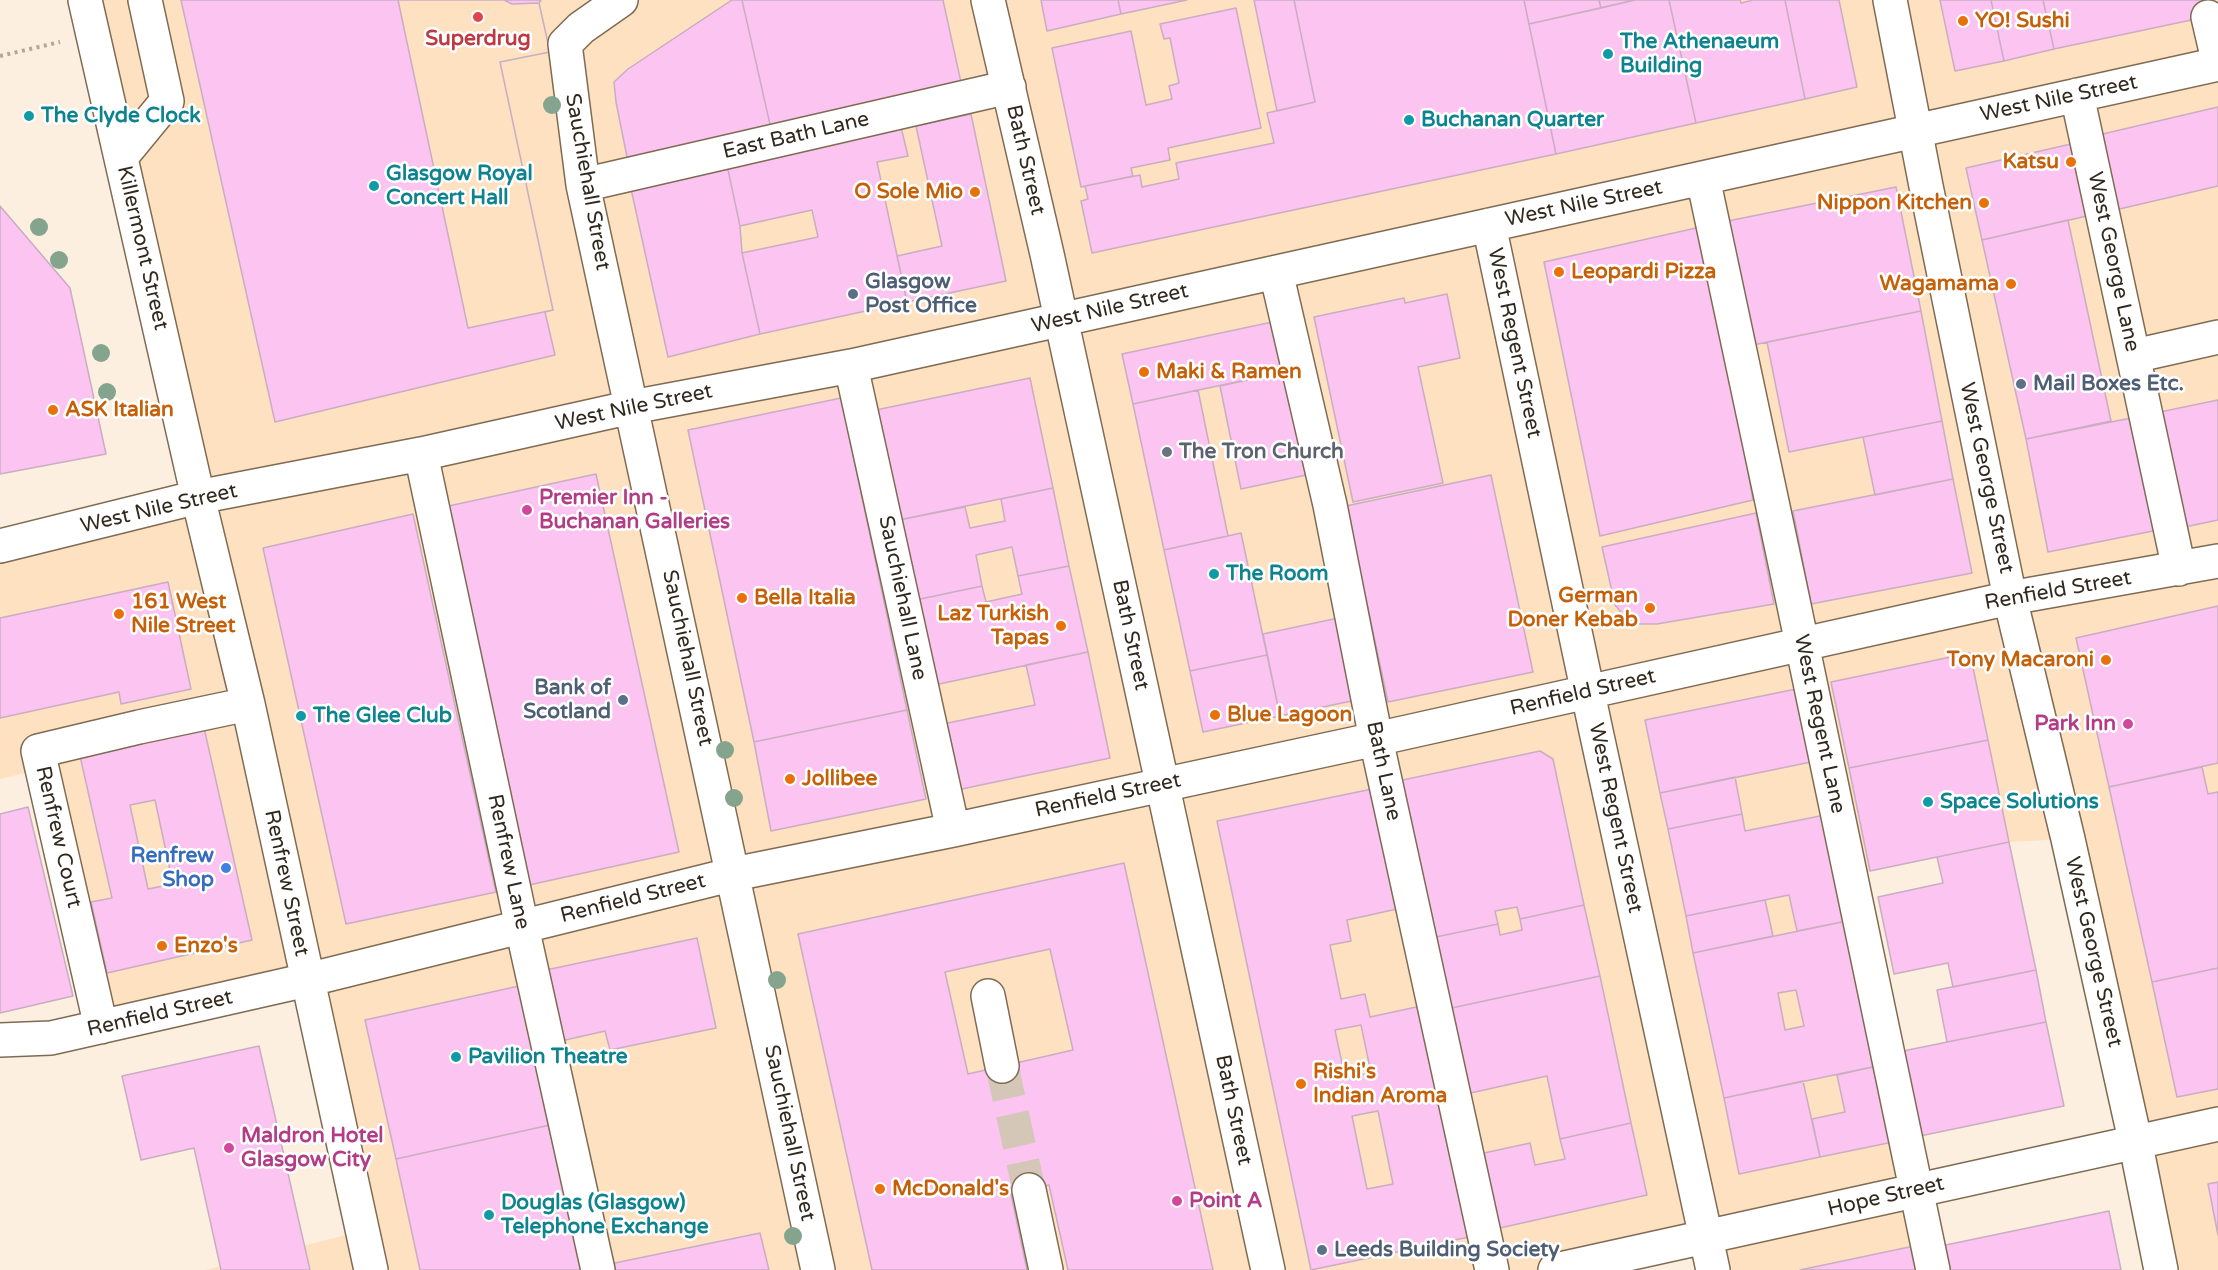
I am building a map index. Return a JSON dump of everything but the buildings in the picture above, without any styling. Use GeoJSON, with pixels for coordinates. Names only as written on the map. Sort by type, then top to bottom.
{"type":"FeatureCollection","features":[{"type":"Feature","properties":{"kind":"street","name":"Killermont Street"},"geometry":{"type":"LineString","coordinates":[[85,0],[198,497]]}},
{"type":"Feature","properties":{"kind":"street"},"geometry":{"type":"LineString","coordinates":[[121,157],[167,101],[145,0]]}},
{"type":"Feature","properties":{"kind":"street","name":"Sauchiehall Street"},"geometry":{"type":"LineString","coordinates":[[621,0],[580,28],[565,44],[583,185],[818,1270]]}},
{"type":"Feature","properties":{"kind":"street","name":"Bath Street"},"geometry":{"type":"LineString","coordinates":[[988,0],[1061,321],[1268,1270]]}},
{"type":"Feature","properties":{"kind":"street","name":"West George Street"},"geometry":{"type":"LineString","coordinates":[[1890,0],[2010,598],[2068,839],[2162,1270]]}},
{"type":"Feature","properties":{"kind":"street"},"geometry":{"type":"LineString","coordinates":[[2208,16],[2218,62]]}},
{"type":"Feature","properties":{"kind":"street","name":"West Nile Street"},"geometry":{"type":"LineString","coordinates":[[0,546],[198,497],[421,454],[632,407],[852,366],[1061,321],[1917,132],[2218,62]]}},
{"type":"Feature","properties":{"kind":"street","name":"East Bath Lane"},"geometry":{"type":"LineString","coordinates":[[583,185],[1009,87]]}},
{"type":"Feature","properties":{"kind":"street","name":"West George Lane"},"geometry":{"type":"LineString","coordinates":[[2077,95],[2179,569]]}},
{"type":"Feature","properties":{"kind":"street","name":"West Regent Lane"},"geometry":{"type":"LineString","coordinates":[[1703,178],[1933,1270]]}},
{"type":"Feature","properties":{"kind":"street","name":"West Regent Street"},"geometry":{"type":"LineString","coordinates":[[1489,225],[1713,1270]]}},
{"type":"Feature","properties":{"kind":"street","name":"Bath Lane"},"geometry":{"type":"LineString","coordinates":[[1276,272],[1330,506],[1376,739],[1492,1270]]}},
{"type":"Feature","properties":{"kind":"street"},"geometry":{"type":"LineString","coordinates":[[2134,356],[2218,337]]}},
{"type":"Feature","properties":{"kind":"street","name":"Sauchiehall Lane"},"geometry":{"type":"LineString","coordinates":[[852,366],[953,830]]}},
{"type":"Feature","properties":{"kind":"street","name":"Renfrew Lane"},"geometry":{"type":"LineString","coordinates":[[421,454],[598,1270]]}},
{"type":"Feature","properties":{"kind":"street","name":"Renfrew Street"},"geometry":{"type":"LineString","coordinates":[[198,497],[248,704],[371,1270]]}},
{"type":"Feature","properties":{"kind":"street","name":"Renfield Street"},"geometry":{"type":"LineString","coordinates":[[0,1040],[51,1038],[307,980],[734,874],[953,830],[1376,739],[2010,598],[2218,561]]}},
{"type":"Feature","properties":{"kind":"street","name":"Renfrew Court"},"geometry":{"type":"LineString","coordinates":[[101,1027],[38,751],[248,704]]}},
{"type":"Feature","properties":{"kind":"street"},"geometry":{"type":"LineString","coordinates":[[988,996],[1002,1066]]}},
{"type":"Feature","properties":{"kind":"street","name":"Hope Street"},"geometry":{"type":"LineString","coordinates":[[1555,1270],[2135,1140],[2218,1124]]}},
{"type":"Feature","properties":{"kind":"street"},"geometry":{"type":"LineString","coordinates":[[1029,1190],[1046,1270]]}},
{"type":"Feature","properties":{"kind":"path"},"geometry":{"type":"LineString","coordinates":[[0,56],[93,35]]}},
{"type":"Feature","properties":{"kind":"shaded area"},"geometry":{"type":"Polygon","coordinates":[[[84,0],[2218,0],[2218,1270],[2161,1270],[2068,839],[2009,842],[1870,871],[1852,885],[1933,1270],[1713,1270],[1707,1237],[1556,1270],[206,1270],[362,1231],[307,981],[101,1027],[42,769],[0,779],[0,549],[183,500],[84,0]]]}},
{"type":"Feature","properties":{"kind":"tunnel"},"geometry":{"type":"LineString","coordinates":[[1002,1066],[1029,1190]]}},
{"type":"Feature","properties":{"kind":"place","name":"Superdrug"},"geometry":{"type":"Point","coordinates":[478,17]}},
{"type":"Feature","properties":{"kind":"place","name":"YO! Sushi"},"geometry":{"type":"Point","coordinates":[1963,21]}},
{"type":"Feature","properties":{"kind":"place","name":"The Athenaeum Building"},"geometry":{"type":"Point","coordinates":[1608,54]}},
{"type":"Feature","properties":{"kind":"place","name":"The Clyde Clock"},"geometry":{"type":"Point","coordinates":[29,116]}},
{"type":"Feature","properties":{"kind":"place","name":"Buchanan Quarter"},"geometry":{"type":"Point","coordinates":[1409,120]}},
{"type":"Feature","properties":{"kind":"place","name":"Katsu"},"geometry":{"type":"Point","coordinates":[2071,162]}},
{"type":"Feature","properties":{"kind":"place","name":"Glasgow Royal Concert Hall"},"geometry":{"type":"Point","coordinates":[374,186]}},
{"type":"Feature","properties":{"kind":"place","name":"O Sole Mio"},"geometry":{"type":"Point","coordinates":[975,192]}},
{"type":"Feature","properties":{"kind":"place","name":"Nippon Kitchen"},"geometry":{"type":"Point","coordinates":[1984,203]}},
{"type":"Feature","properties":{"kind":"place","name":"Leopardi Pizza"},"geometry":{"type":"Point","coordinates":[1559,272]}},
{"type":"Feature","properties":{"kind":"place","name":"Wagamama"},"geometry":{"type":"Point","coordinates":[2011,284]}},
{"type":"Feature","properties":{"kind":"place","name":"Glasgow Post Office"},"geometry":{"type":"Point","coordinates":[853,294]}},
{"type":"Feature","properties":{"kind":"place","name":"Maki & Ramen"},"geometry":{"type":"Point","coordinates":[1144,372]}},
{"type":"Feature","properties":{"kind":"place","name":"Mail Boxes Etc."},"geometry":{"type":"Point","coordinates":[2021,384]}},
{"type":"Feature","properties":{"kind":"place","name":"ASK Italian"},"geometry":{"type":"Point","coordinates":[53,410]}},
{"type":"Feature","properties":{"kind":"place","name":"The Tron Church"},"geometry":{"type":"Point","coordinates":[1167,452]}},
{"type":"Feature","properties":{"kind":"place","name":"Premier Inn - Buchanan Galleries"},"geometry":{"type":"Point","coordinates":[527,510]}},
{"type":"Feature","properties":{"kind":"place","name":"The Room"},"geometry":{"type":"Point","coordinates":[1214,574]}},
{"type":"Feature","properties":{"kind":"place","name":"Bella Italia"},"geometry":{"type":"Point","coordinates":[742,598]}},
{"type":"Feature","properties":{"kind":"place","name":"German Doner Kebab"},"geometry":{"type":"Point","coordinates":[1650,608]}},
{"type":"Feature","properties":{"kind":"place","name":"161 West Nile Street"},"geometry":{"type":"Point","coordinates":[119,614]}},
{"type":"Feature","properties":{"kind":"place","name":"Laz Turkish Tapas"},"geometry":{"type":"Point","coordinates":[1061,626]}},
{"type":"Feature","properties":{"kind":"place","name":"Tony Macaroni"},"geometry":{"type":"Point","coordinates":[2106,660]}},
{"type":"Feature","properties":{"kind":"place","name":"Bank of Scotland"},"geometry":{"type":"Point","coordinates":[623,700]}},
{"type":"Feature","properties":{"kind":"place","name":"Blue Lagoon"},"geometry":{"type":"Point","coordinates":[1215,715]}},
{"type":"Feature","properties":{"kind":"place","name":"The Glee Club"},"geometry":{"type":"Point","coordinates":[301,716]}},
{"type":"Feature","properties":{"kind":"place","name":"Park Inn"},"geometry":{"type":"Point","coordinates":[2128,724]}},
{"type":"Feature","properties":{"kind":"place","name":"Jollibee"},"geometry":{"type":"Point","coordinates":[790,779]}},
{"type":"Feature","properties":{"kind":"place","name":"Space Solutions"},"geometry":{"type":"Point","coordinates":[1928,802]}},
{"type":"Feature","properties":{"kind":"place","name":"Renfrew Shop"},"geometry":{"type":"Point","coordinates":[226,868]}},
{"type":"Feature","properties":{"kind":"place","name":"Enzo's"},"geometry":{"type":"Point","coordinates":[162,946]}},
{"type":"Feature","properties":{"kind":"place","name":"Pavilion Theatre"},"geometry":{"type":"Point","coordinates":[456,1057]}},
{"type":"Feature","properties":{"kind":"place","name":"Rishi's Indian Aroma"},"geometry":{"type":"Point","coordinates":[1301,1084]}},
{"type":"Feature","properties":{"kind":"place","name":"Maldron Hotel Glasgow City"},"geometry":{"type":"Point","coordinates":[229,1148]}},
{"type":"Feature","properties":{"kind":"place","name":"McDonald's"},"geometry":{"type":"Point","coordinates":[880,1189]}},
{"type":"Feature","properties":{"kind":"place","name":"Point A"},"geometry":{"type":"Point","coordinates":[1177,1201]}},
{"type":"Feature","properties":{"kind":"place","name":"Douglas (Glasgow) Telephone Exchange"},"geometry":{"type":"Point","coordinates":[489,1215]}},
{"type":"Feature","properties":{"kind":"place","name":"Leeds Building Society"},"geometry":{"type":"Point","coordinates":[1322,1250]}}]}
